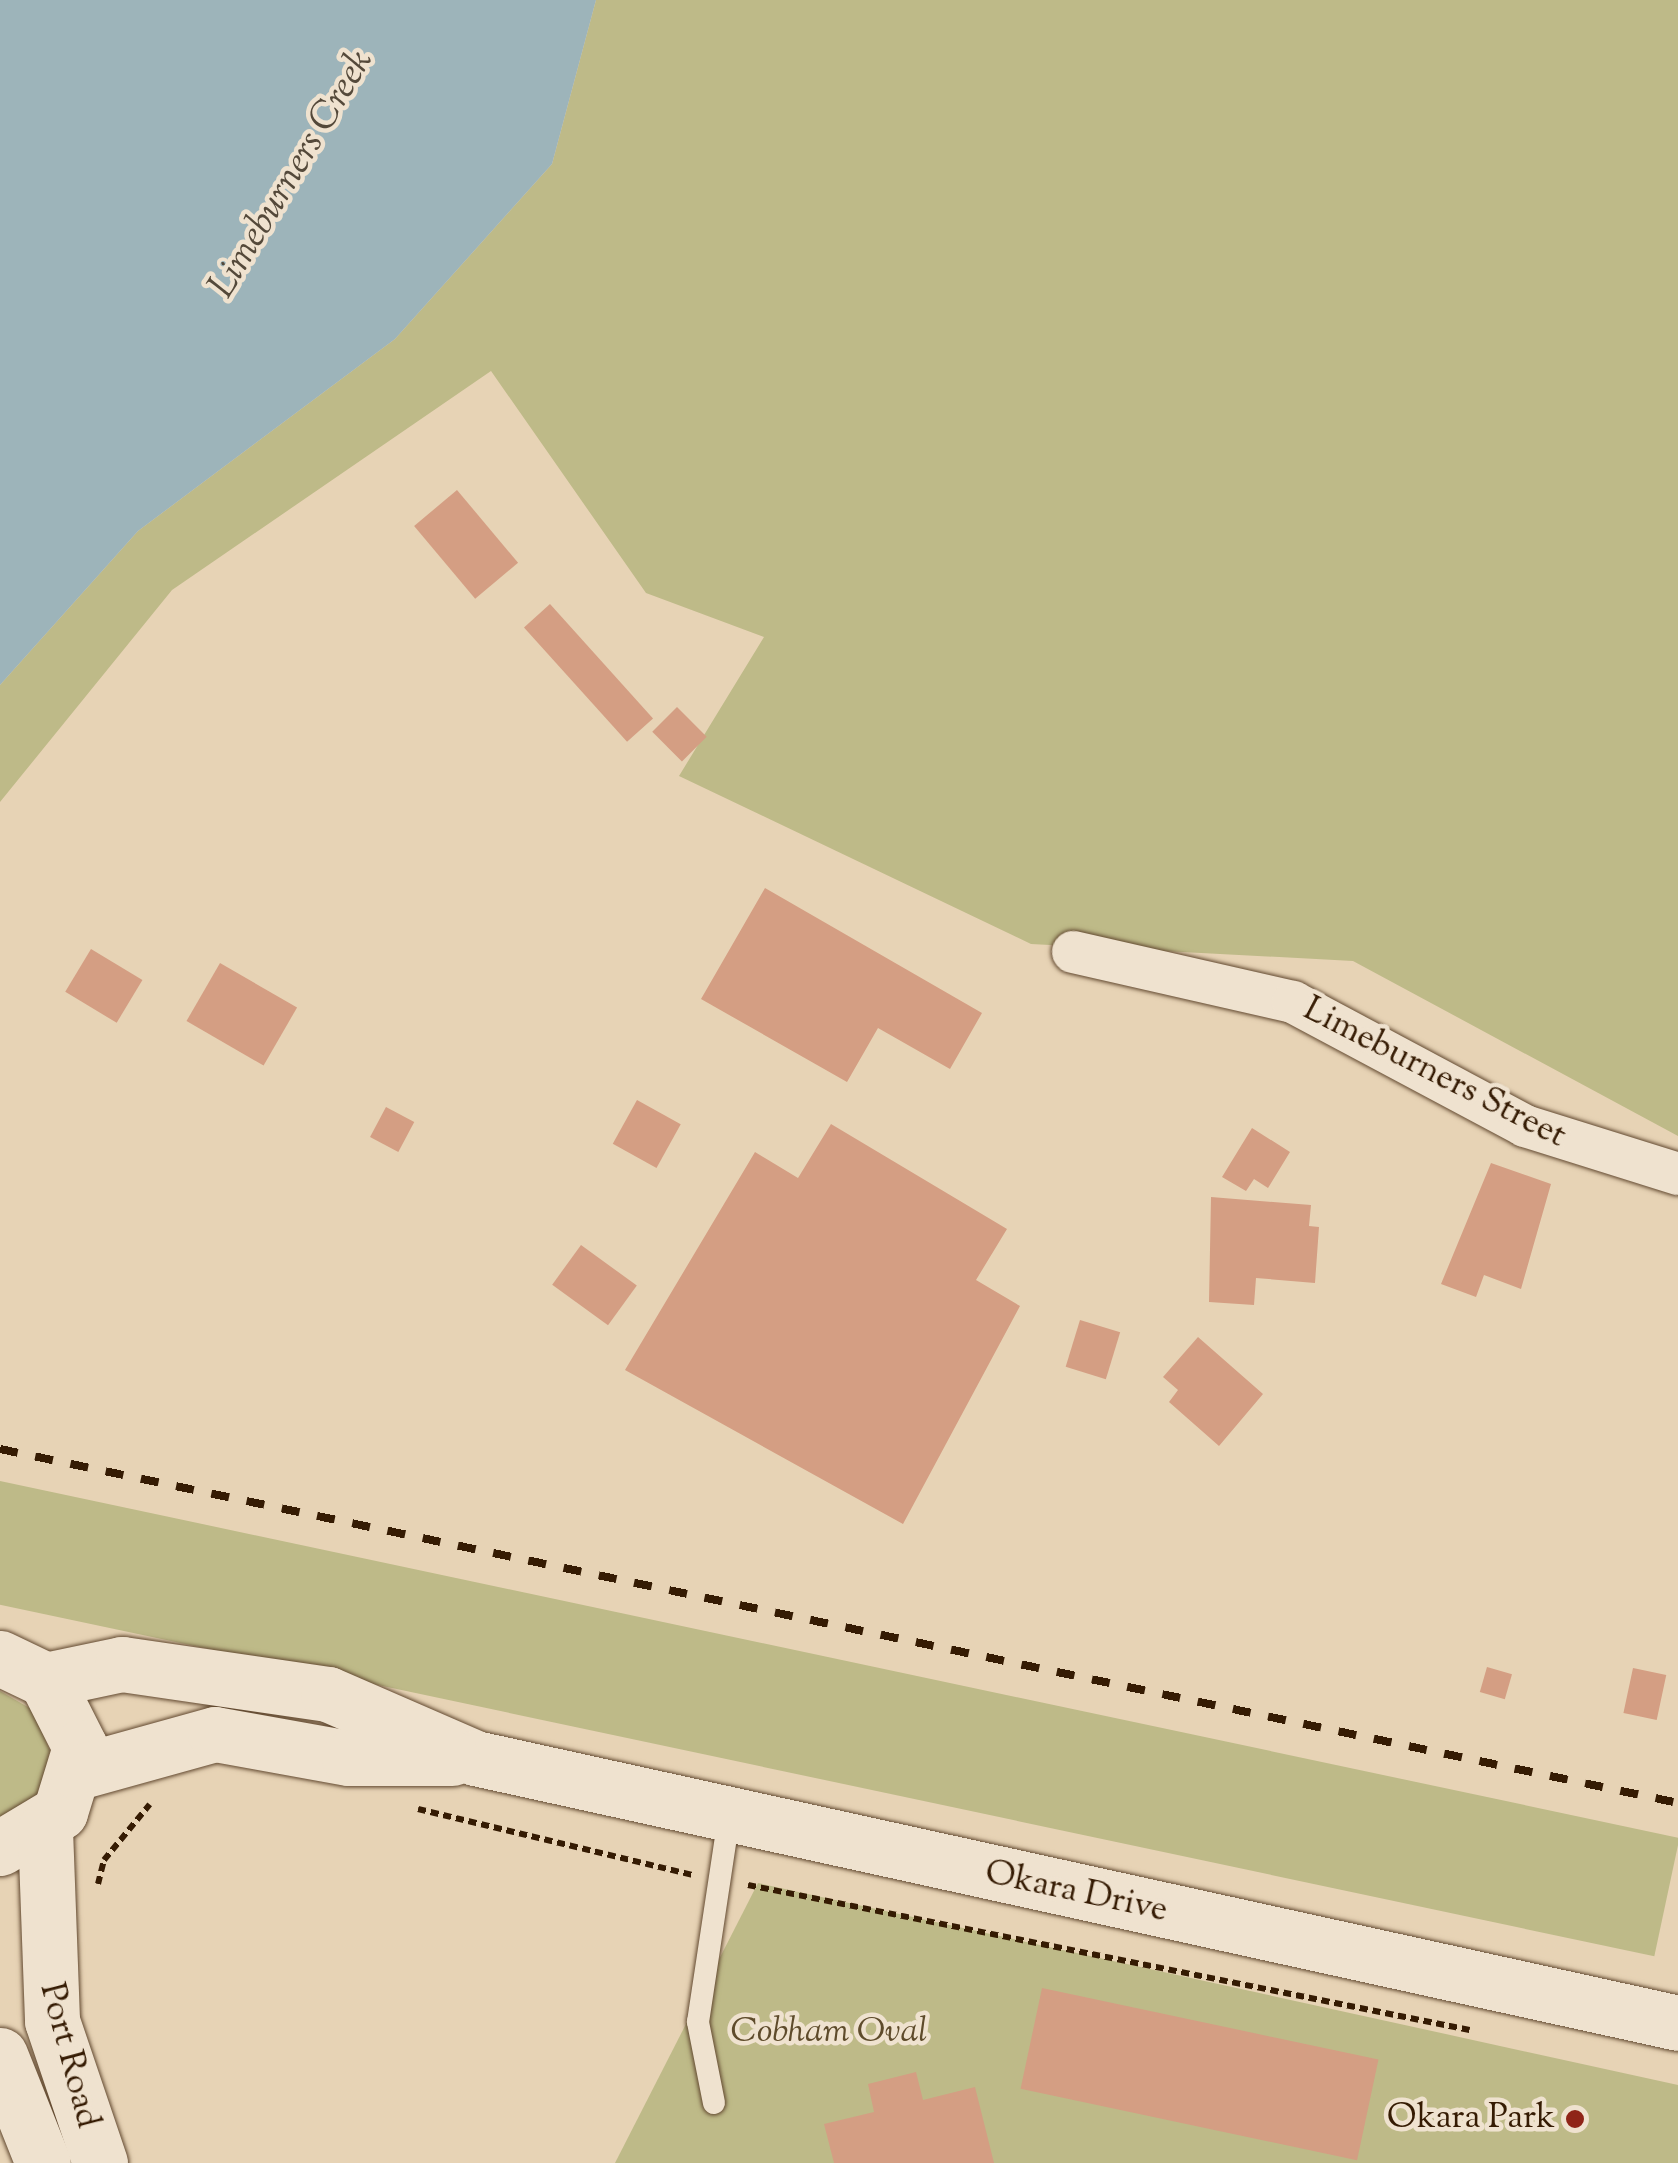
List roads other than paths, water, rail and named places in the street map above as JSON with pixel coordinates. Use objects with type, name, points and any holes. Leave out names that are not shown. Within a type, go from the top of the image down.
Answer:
[{"type":"main road","name":"Okara Drive","points":[[23,1669],[122,1664],[213,1670],[328,1694],[475,1758],[729,1818],[1678,2023]]},
{"type":"main road","points":[[22,1838],[78,1772],[74,1721],[23,1669]]},
{"type":"main road","name":"Okara Drive","points":[[78,1772],[216,1734],[349,1758],[475,1758]]},
{"type":"main road","name":"Port Road","points":[[22,1838],[52,2021],[100,2163]]},
{"type":"main road","name":"Port Road","points":[[0,2056],[43,2163]]},
{"type":"street","name":"Limeburners Street","points":[[1072,952],[1293,1002],[1525,1126],[1678,1174]]},
{"type":"lane","points":[[714,2103],[698,2022],[729,1818]]},
{"type":"water","name":"Limeburners Creek","points":[[0,0],[596,0],[552,164],[395,339],[138,531],[0,685]]},
{"type":"railway","points":[[0,1449],[1678,1803]]},
{"type":"place","name":"Okara Park","points":[[1575,2119]]},
{"type":"park label","name":"Cobham Oval","points":[[829,2033]]}]
